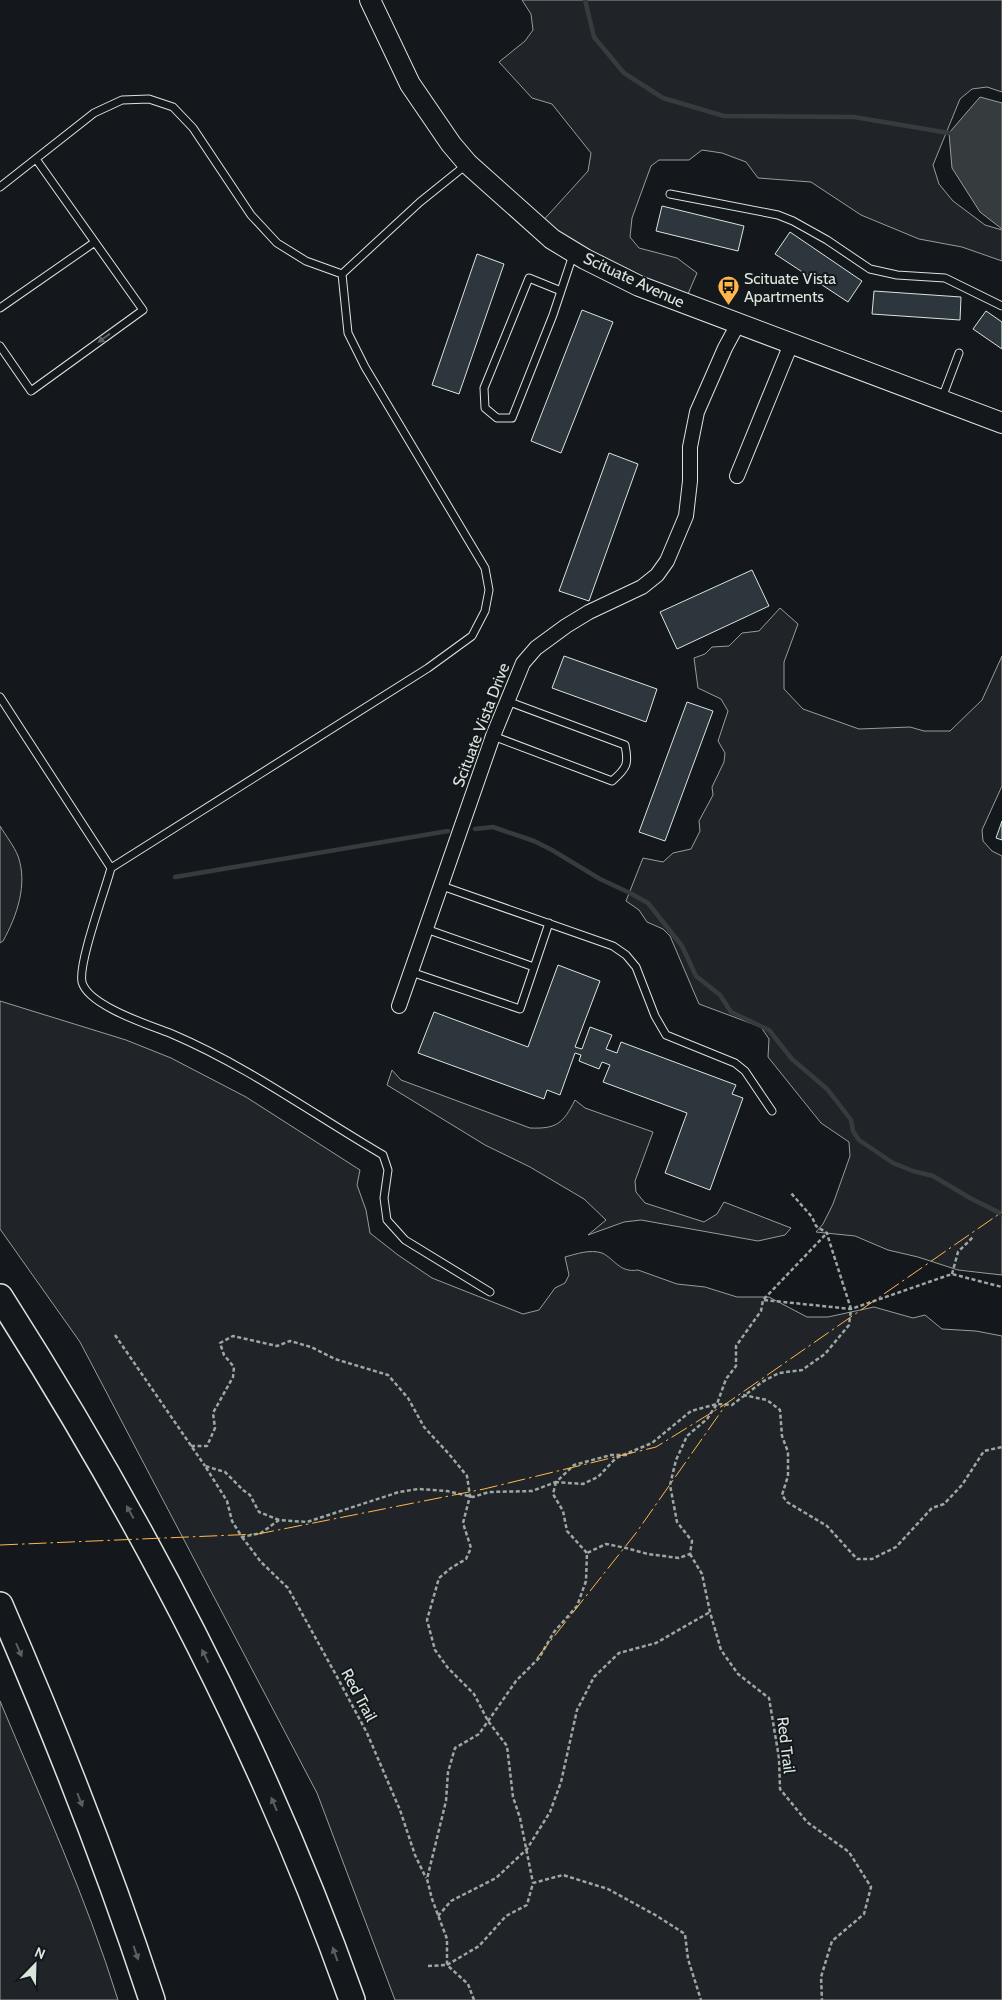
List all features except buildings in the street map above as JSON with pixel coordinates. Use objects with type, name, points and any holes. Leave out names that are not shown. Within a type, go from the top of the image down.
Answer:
[{"type":"highway","points":[[0,1297],[88,1438],[143,1536],[195,1635],[289,1838],[352,2000]]},
{"type":"highway","points":[[0,1605],[78,1794],[114,1889],[152,2000]]},
{"type":"main road","name":"Scituate Avenue","points":[[370,0],[410,84],[434,120],[468,164],[552,239],[639,286],[1002,423]]},
{"type":"street","name":"Scituate Vista Drive","points":[[399,1006],[493,736],[523,663],[536,648],[566,626],[589,612],[642,587],[657,575],[668,561],[686,516],[690,481],[690,448],[698,412],[725,348],[738,324]]},
{"type":"street","points":[[737,476],[791,344]]},
{"type":"lane","points":[[0,187],[94,114],[113,103],[130,98],[149,99],[173,107],[194,128],[251,215],[277,243],[306,261],[342,274]]},
{"type":"lane","points":[[0,346],[31,391],[143,310],[36,159]]},
{"type":"lane","points":[[342,274],[420,202],[468,164]]},
{"type":"lane","points":[[670,194],[778,216],[793,221],[827,240],[870,269],[882,274],[945,278],[1002,306]]},
{"type":"lane","points":[[0,308],[95,242]]},
{"type":"lane","points":[[560,291],[528,278],[484,388],[485,408],[497,418],[512,418],[560,291],[574,252]]},
{"type":"lane","points":[[342,274],[348,333],[365,367],[485,568],[489,590],[485,611],[472,636],[428,668],[111,868],[84,961],[82,982],[90,995],[114,1010],[202,1046],[384,1155],[388,1170],[384,1198],[387,1220],[405,1240],[490,1292]]},
{"type":"lane","points":[[941,401],[959,353]]},
{"type":"lane","points":[[0,697],[111,868]]},
{"type":"lane","points":[[493,736],[612,781],[624,772],[628,760],[625,745],[507,702]]},
{"type":"lane","points":[[442,886],[613,946],[626,955],[636,967],[655,1016],[666,1035],[734,1062],[745,1072],[772,1111]]},
{"type":"lane","points":[[411,972],[520,1009],[549,923]]},
{"type":"lane","points":[[426,929],[534,967]]},
{"type":"path","points":[[205,1466],[225,1472],[250,1495],[259,1512],[279,1520],[307,1522],[377,1498],[418,1489],[448,1491],[473,1497],[489,1492],[532,1490],[556,1482],[583,1484],[598,1477],[616,1458],[652,1443],[691,1411],[717,1404],[732,1405],[743,1395],[779,1373],[802,1370],[825,1354],[849,1325],[851,1309],[826,1233],[816,1226],[812,1217],[790,1192]]},
{"type":"path","name":"Red Trail","points":[[822,2000],[821,1976],[832,1941],[864,1914],[871,1887],[849,1852],[807,1822],[780,1789],[779,1758],[769,1698],[738,1674],[721,1650],[702,1574],[690,1554],[692,1541],[677,1522],[670,1485],[676,1460],[687,1436],[707,1419],[717,1404],[726,1379],[736,1366],[736,1346],[761,1312],[763,1300],[826,1233]]},
{"type":"path","points":[[952,1274],[958,1252],[974,1236]]},
{"type":"path","points":[[763,1300],[851,1309],[952,1274],[1002,1288]]},
{"type":"path","name":"Red Trail","points":[[115,1335],[205,1466],[227,1501],[232,1521],[242,1537],[260,1562],[288,1588],[336,1675],[366,1733],[400,1810],[414,1855],[427,1880],[447,1939],[447,1965]]},
{"type":"path","points":[[191,1446],[207,1446],[215,1428],[213,1413],[233,1377],[234,1367],[224,1355],[220,1342],[233,1336],[277,1346],[290,1340],[311,1347],[335,1359],[388,1375],[408,1398],[424,1427],[467,1476],[470,1496],[463,1522],[471,1548],[466,1560],[451,1568],[439,1578],[427,1620],[435,1650],[448,1668],[474,1694],[488,1721],[508,1746],[513,1797],[534,1883],[527,1905],[506,1916],[479,1946],[447,1965],[428,1966]]},
{"type":"path","points":[[743,1395],[767,1400],[780,1410],[782,1436],[788,1452],[788,1476],[782,1494],[787,1502],[827,1526],[857,1559],[872,1559],[896,1547],[932,1508],[944,1504],[962,1485],[984,1451],[1002,1447]]},
{"type":"path","points":[[427,1880],[446,1801],[448,1772],[454,1748],[479,1734],[516,1681],[540,1658],[554,1632],[576,1606],[586,1581],[587,1553],[567,1531],[563,1511],[553,1494],[556,1482],[574,1466],[611,1455],[627,1455]]},
{"type":"path","points":[[242,1537],[261,1533],[279,1520]]},
{"type":"path","points":[[587,1553],[606,1544],[648,1554],[679,1558],[690,1554]]},
{"type":"path","points":[[438,1916],[452,1901],[496,1878],[527,1849],[550,1812],[561,1782],[577,1710],[594,1677],[619,1653],[656,1643],[710,1612]]},
{"type":"path","points":[[534,1883],[563,1875],[608,1889],[658,1916],[685,1934],[688,1959],[701,2000]]},
{"type":"path","points":[[447,1965],[468,1984],[474,2000]]},
{"type":"shaded area","points":[[522,0],[1002,0],[1002,92],[987,87],[972,89],[960,99],[933,165],[939,184],[953,201],[985,225],[1002,230],[1002,261],[962,247],[919,239],[861,215],[811,182],[758,178],[746,162],[722,153],[702,150],[689,160],[659,160],[651,166],[632,218],[630,237],[639,248],[677,258],[697,273],[685,301],[540,224],[588,171],[591,153],[552,104],[532,98],[499,62],[525,41],[533,30],[531,14]]},
{"type":"shaded area","points":[[980,97],[1002,103],[1002,229],[980,212],[952,168],[949,133]]},
{"type":"shaded area","points":[[780,608],[798,624],[784,662],[784,689],[803,709],[859,729],[910,727],[924,731],[950,731],[982,700],[1002,656],[1002,786],[982,830],[983,841],[992,851],[1002,856],[1002,1275],[958,1270],[918,1257],[888,1250],[855,1236],[816,1232],[823,1224],[833,1204],[850,1156],[849,1142],[821,1123],[768,1057],[769,1039],[761,1027],[699,1004],[670,936],[663,929],[647,922],[639,910],[626,901],[643,858],[663,862],[673,853],[691,849],[700,831],[699,821],[713,795],[712,787],[724,762],[725,753],[718,741],[728,711],[721,699],[698,688],[694,658],[705,654],[712,647],[729,646],[742,633],[759,631]]},
{"type":"shaded area","points":[[0,826],[18,856],[22,878],[17,911],[3,941],[0,943]]},
{"type":"shaded area","points":[[0,1001],[126,1040],[171,1058],[246,1097],[360,1170],[357,1185],[366,1210],[370,1233],[398,1255],[432,1278],[523,1314],[539,1310],[555,1288],[565,1283],[569,1275],[565,1257],[583,1252],[593,1252],[602,1253],[622,1268],[638,1270],[677,1284],[705,1287],[737,1297],[769,1297],[807,1317],[828,1317],[874,1307],[913,1318],[925,1315],[942,1329],[976,1331],[1002,1336],[1002,2000],[395,2000],[317,1793],[80,1342],[0,1229]]},
{"type":"shaded area","points":[[392,1070],[401,1080],[530,1128],[552,1126],[558,1123],[567,1115],[575,1100],[585,1108],[653,1132],[635,1181],[636,1192],[645,1203],[704,1222],[717,1214],[724,1202],[791,1228],[785,1235],[758,1241],[641,1220],[624,1222],[588,1235],[606,1220],[584,1199],[530,1167],[485,1145],[387,1085]]},
{"type":"shaded area","points":[[0,1701],[92,1924],[118,2000],[0,2000]]},
{"type":"waterway","points":[[585,0],[594,37],[624,73],[663,98],[724,116],[854,117],[949,133]]},
{"type":"waterway","points":[[475,829],[493,827],[534,841],[600,879],[648,903],[682,946],[696,976],[720,995],[731,1012],[769,1030],[792,1059],[827,1089],[851,1120],[853,1131],[859,1140],[893,1163],[933,1176],[1002,1214]]},
{"type":"waterway","points":[[175,877],[448,831]]},
{"type":"power","points":[[0,1545],[258,1534],[484,1489],[656,1447],[727,1403],[1002,1212]]},
{"type":"power","points":[[537,1658],[636,1533],[725,1406]]},
{"type":"place","name":"Scituate Vista Apartments","points":[[728,306]]}]
